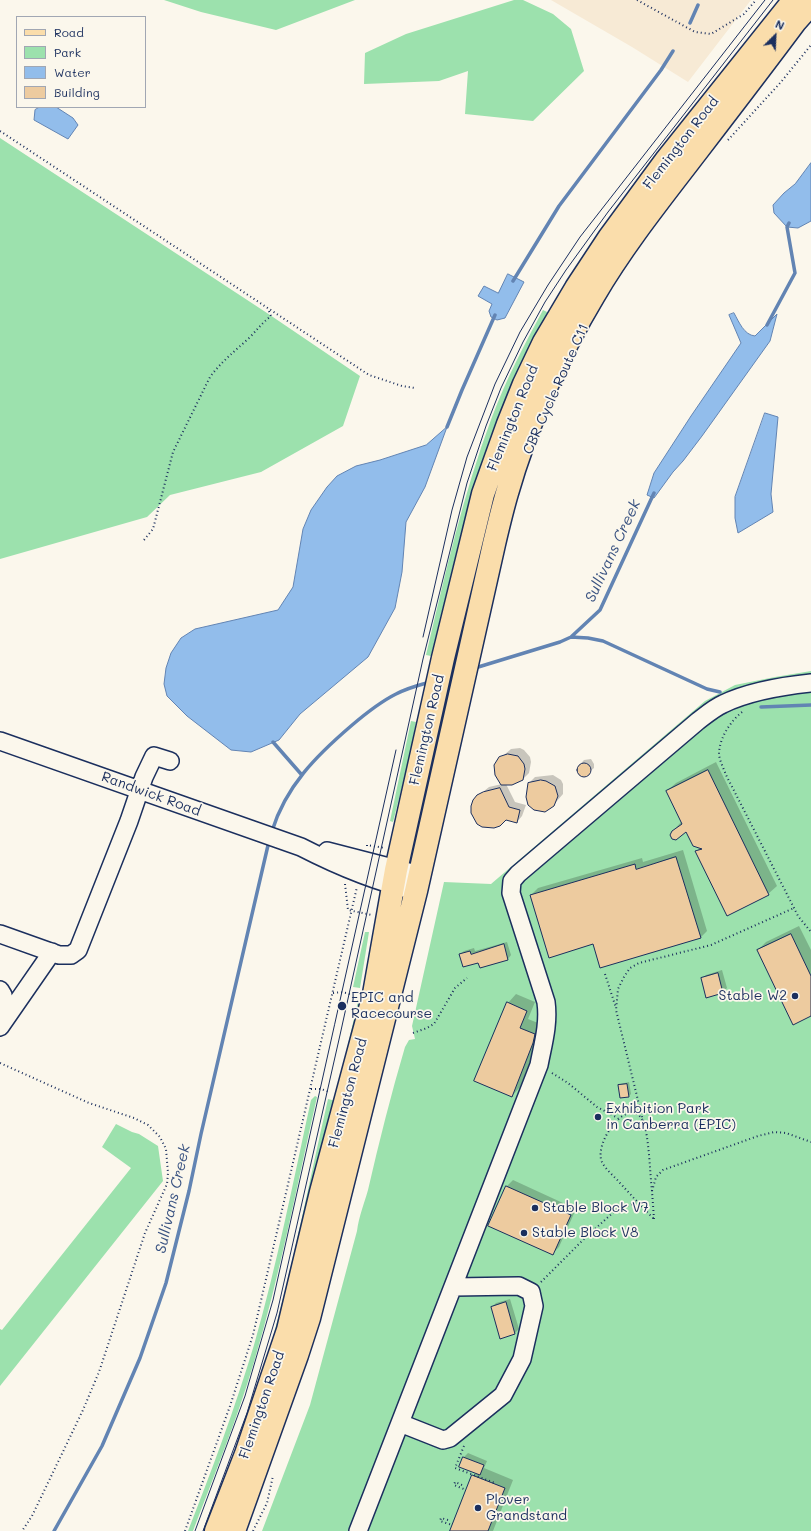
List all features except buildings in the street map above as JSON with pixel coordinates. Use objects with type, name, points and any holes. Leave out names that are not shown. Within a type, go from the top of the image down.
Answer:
[{"type":"main road","name":"Flemington Road","points":[[234,1531],[309,1318],[330,1195],[374,994],[397,869],[433,701],[483,494],[524,384],[544,342],[576,288],[609,238],[672,153],[794,0]]},
{"type":"main road","name":"Flemington Road","points":[[216,1531],[246,1454],[288,1330],[330,1195],[418,883],[507,492],[526,436],[541,400],[571,337],[594,295],[621,253],[651,211],[795,22],[811,4]]},
{"type":"street","points":[[358,1531],[539,1065],[547,1027],[548,1013],[546,1002],[511,893],[512,881],[524,869],[698,721],[723,704],[754,693],[789,685],[811,683]]},
{"type":"street","name":"Randwick Road","points":[[0,740],[294,845],[328,862],[362,868],[397,869],[418,883]]},
{"type":"street","points":[[0,934],[59,955],[67,956],[75,953],[80,947],[129,821],[144,777],[154,756],[170,761]]},
{"type":"street","points":[[3,1023],[52,952]]},
{"type":"street","points":[[0,990],[3,995],[3,1023]]},
{"type":"street","points":[[400,1423],[443,1440],[450,1438],[503,1395],[522,1359],[534,1306],[532,1292],[519,1286],[454,1287]]},
{"type":"path","points":[[637,0],[695,32],[711,34],[744,14],[756,0]]},
{"type":"path","points":[[725,144],[781,82],[811,44]]},
{"type":"path","points":[[0,132],[369,375],[402,386],[415,388]]},
{"type":"path","points":[[144,540],[153,529],[173,452],[210,377],[217,368],[249,338],[260,324],[271,316],[268,308]]},
{"type":"path","points":[[746,709],[736,717],[728,728],[722,740],[719,755],[726,775],[798,916],[811,932]]},
{"type":"path","points":[[185,1531],[230,1406],[253,1335],[367,844],[397,869]]},
{"type":"path","points":[[616,1010],[618,989],[630,968],[639,963],[711,945],[794,908]]},
{"type":"path","points":[[605,974],[616,1010],[646,1133],[654,1219],[608,1170],[602,1161],[602,1145],[610,1129],[618,1118],[630,1113],[638,1116],[642,1121]]},
{"type":"path","points":[[413,1033],[434,1024],[455,988],[467,978]]},
{"type":"path","points":[[333,993],[350,993],[355,997],[353,1005]]},
{"type":"path","points":[[0,1063],[89,1103],[134,1118],[148,1125],[160,1137],[166,1149],[168,1173],[167,1184],[144,1233],[99,1372],[83,1410],[35,1509],[22,1531]]},
{"type":"path","points":[[539,1065],[568,1083],[597,1107],[618,1118]]},
{"type":"path","points":[[311,1089],[321,1089],[334,1094]]},
{"type":"path","points":[[652,1191],[656,1177],[663,1170],[758,1136],[774,1132],[786,1134],[811,1142]]},
{"type":"path","points":[[532,1292],[548,1273],[616,1210],[638,1202]]},
{"type":"path","points":[[475,1418],[455,1468],[495,1483],[494,1484]]},
{"type":"path","points":[[462,1485],[455,1482],[454,1485],[466,1490]]},
{"type":"path","points":[[448,1520],[441,1518],[440,1521],[452,1525]]},
{"type":"shaded area","points":[[551,0],[751,0],[688,82],[632,47]]},
{"type":"green space","points":[[164,0],[355,0],[276,30],[201,12]]},
{"type":"green space","points":[[514,0],[523,0],[553,14],[571,29],[584,71],[533,121],[465,114],[468,71],[439,81],[364,84],[365,53],[406,34]]},
{"type":"green space","points":[[0,138],[267,313],[360,376],[343,426],[261,472],[170,495],[147,517],[0,559]]},
{"type":"green space","points":[[543,310],[549,313],[498,421],[479,473],[460,537],[431,656],[426,655],[455,535],[472,475],[497,403],[522,349]]},
{"type":"green space","name":"Exhibition Park in Canberra (EPIC)","points":[[811,671],[811,1531],[262,1531],[310,1405],[405,1047],[409,1040],[415,1039],[412,1026],[444,882],[491,884],[705,701],[735,685]]},
{"type":"green space","points":[[411,721],[416,722],[410,755],[393,822],[390,821]]},
{"type":"green space","points":[[365,932],[369,932],[360,988],[353,987]]},
{"type":"green space","points":[[360,992],[360,1007],[337,1093]]},
{"type":"green space","points":[[315,1096],[317,1097],[288,1230],[254,1362],[233,1426],[193,1531],[188,1531],[223,1439],[254,1345],[277,1254],[311,1100]]},
{"type":"green space","points":[[328,1099],[336,1101],[282,1321],[209,1531],[205,1531],[231,1463],[270,1348],[293,1255]]},
{"type":"green space","points":[[116,1124],[139,1134],[158,1146],[163,1181],[0,1386],[0,1329],[2,1330],[131,1168],[102,1147]]},
{"type":"water","points":[[38,108],[58,108],[73,118],[78,125],[68,139],[34,120],[35,110]]},
{"type":"water","points":[[811,163],[811,221],[798,228],[787,227],[774,213],[773,205],[795,184]]},
{"type":"water","points":[[508,274],[524,282],[505,318],[497,320],[491,317],[489,311],[492,304],[478,296],[484,286],[498,293]]},
{"type":"water","points":[[734,313],[745,331],[755,336],[777,314],[770,341],[702,436],[654,498],[647,495],[654,473],[741,343],[729,315]]},
{"type":"water","points":[[765,413],[778,417],[771,494],[773,512],[738,533],[735,518],[735,497]]},
{"type":"water","points":[[447,427],[425,487],[406,522],[402,572],[395,608],[368,657],[300,714],[279,740],[251,752],[231,750],[187,716],[167,696],[164,684],[166,668],[171,653],[181,638],[195,629],[278,610],[293,587],[303,529],[311,510],[327,487],[337,476],[356,466],[426,445]]},
{"type":"waterway","points":[[690,23],[698,5]]},
{"type":"waterway","points":[[513,281],[559,206],[661,70],[673,51]]},
{"type":"waterway","name":"Sullivans Creek","points":[[767,325],[795,273],[787,227],[789,223]]},
{"type":"waterway","points":[[447,427],[495,315]]},
{"type":"waterway","name":"Sullivans Creek","points":[[475,668],[560,642],[571,637],[600,610],[654,493]]},
{"type":"waterway","points":[[571,637],[603,641],[707,689],[720,692]]},
{"type":"waterway","name":"Sullivans Creek","points":[[272,831],[285,800],[294,786],[314,761],[338,737],[373,708],[384,701],[404,690],[430,682]]},
{"type":"waterway","points":[[761,707],[811,705]]},
{"type":"waterway","points":[[273,742],[301,774]]},
{"type":"waterway","name":"Sullivans Creek","points":[[54,1531],[102,1446],[140,1358],[166,1283],[189,1191],[269,841]]},
{"type":"tram line","points":[[423,637],[452,510],[467,457],[495,384],[520,332],[548,285],[580,237],[765,0]]},
{"type":"tram line","points":[[203,1531],[247,1413],[277,1313],[423,659],[467,483],[486,426],[501,388],[523,342],[545,302],[566,270],[608,212],[773,0]]},
{"type":"tram line","points":[[195,1531],[245,1396],[273,1300],[396,750]]},
{"type":"place","name":"Stable W2","points":[[795,996]]},
{"type":"place","name":"EPIC and Racecourse","points":[[342,1006]]},
{"type":"place","name":"Exhibition Park in Canberra (EPIC)","points":[[598,1117]]},
{"type":"place","name":"Stable Block V7","points":[[535,1208]]},
{"type":"place","name":"Stable Block V8","points":[[524,1233]]},
{"type":"place","name":"Plover Grandstand","points":[[478,1508]]}]
